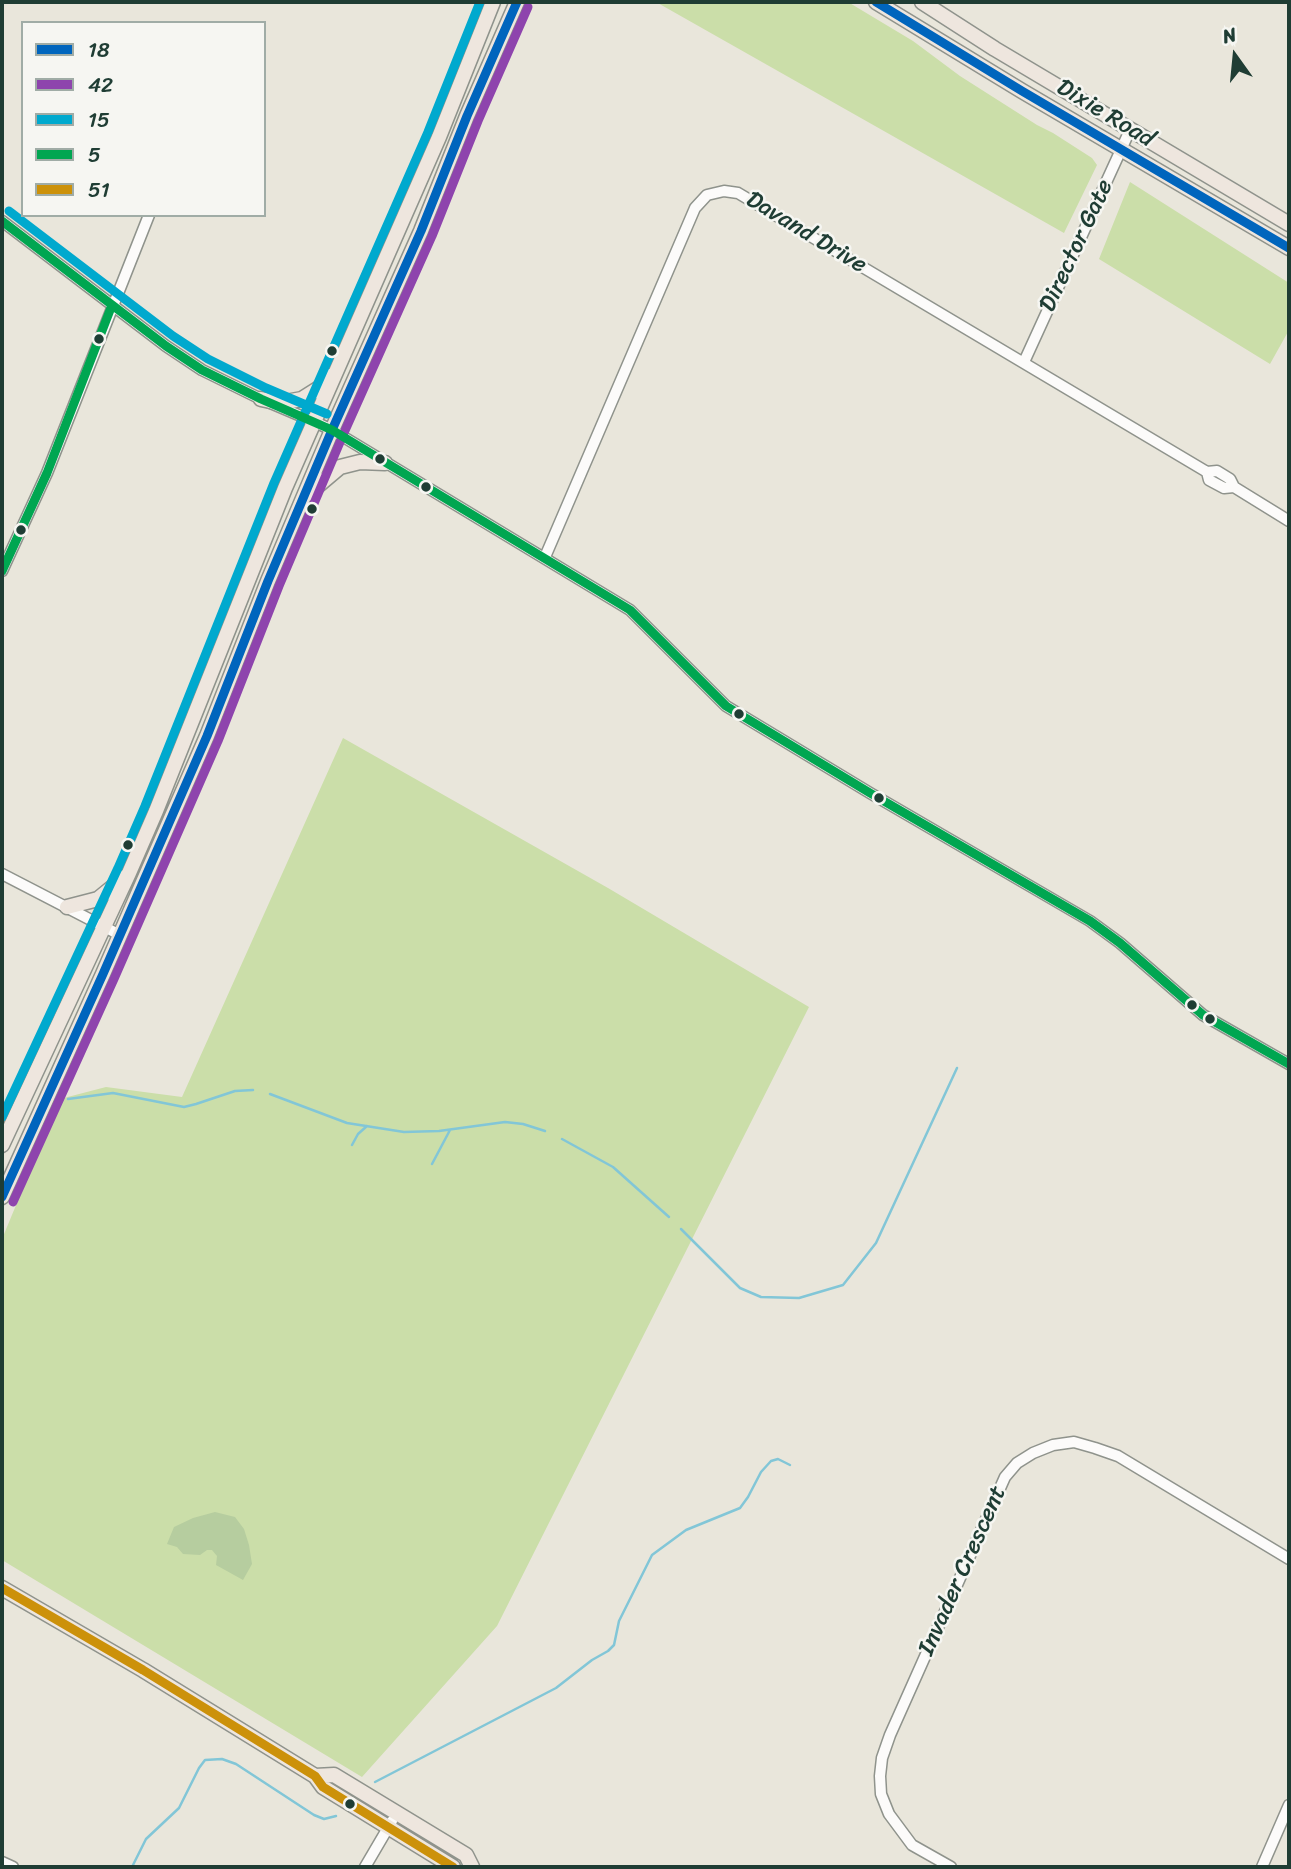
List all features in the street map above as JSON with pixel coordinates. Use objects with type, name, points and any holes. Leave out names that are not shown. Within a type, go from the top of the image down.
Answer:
[{"type":"main road","points":[[2,1146],[129,873],[183,747],[285,488],[439,136],[494,2]]},
{"type":"main road","points":[[2,1197],[207,736],[302,500],[421,231],[517,2]]},
{"type":"main road","name":"Dixie Road","points":[[876,2],[1289,248]]},
{"type":"main road","name":"Dixie Road","points":[[922,2],[1289,224]]},
{"type":"main road","points":[[261,399],[280,403],[302,399],[321,387],[338,366]]},
{"type":"main road","points":[[302,500],[340,467],[360,462],[385,463]]},
{"type":"main road","points":[[67,908],[98,899],[129,873]]},
{"type":"main road","points":[[2,1588],[143,1670],[315,1776],[323,1787],[453,1867]]},
{"type":"main road","points":[[315,1776],[334,1775],[466,1855],[472,1867]]},
{"type":"street","name":"Director Gate","points":[[1024,362],[1130,130]]},
{"type":"street","name":"Davand Drive","points":[[545,557],[695,208],[713,193],[729,191],[738,193],[1208,472],[1217,471],[1230,479],[1234,487],[1289,521]]},
{"type":"street","points":[[2,571],[47,472],[148,217]]},
{"type":"street","points":[[2,221],[184,359],[216,378],[332,430],[630,610],[726,706],[1090,921],[1120,943],[1203,1015],[1289,1064]]},
{"type":"street","points":[[2,874],[120,935]]},
{"type":"street","name":"Invader Crescent","points":[[951,1867],[912,1845],[889,1814],[881,1794],[882,1758],[1005,1476],[1017,1462],[1053,1445],[1074,1443],[1095,1448],[1118,1457],[1289,1559]]},
{"type":"street","points":[[1262,1867],[1289,1805]]},
{"type":"street","points":[[365,1867],[397,1813]]},
{"type":"street","points":[[2,1862],[13,1867]]},
{"type":"green space","points":[[656,2],[848,2],[913,41],[960,76],[1092,158],[1097,165],[1064,233]]},
{"type":"green space","points":[[1130,182],[1289,283],[1289,330],[1270,364],[1099,259]]},
{"type":"green space","points":[[343,738],[608,888],[809,1007],[497,1626],[362,1777],[2,1560],[2,1239],[60,1099],[106,1087],[182,1097]]},
{"type":"green space","points":[[215,1512],[235,1517],[244,1529],[252,1564],[243,1580],[216,1565],[217,1556],[212,1550],[200,1555],[183,1554],[177,1547],[167,1544],[174,1527]]},
{"type":"waterway","points":[[681,1229],[740,1288],[761,1297],[799,1298],[843,1285],[876,1243],[957,1068]]},
{"type":"waterway","points":[[68,1099],[113,1093],[184,1107],[235,1091],[253,1090]]},
{"type":"waterway","points":[[270,1094],[347,1123],[404,1132],[439,1131],[505,1122],[545,1131]]},
{"type":"waterway","points":[[352,1145],[358,1134],[367,1126]]},
{"type":"waterway","points":[[432,1164],[450,1130]]},
{"type":"waterway","points":[[562,1139],[613,1167],[669,1217]]},
{"type":"waterway","points":[[375,1782],[556,1688],[608,1651],[614,1645],[619,1621],[652,1555],[686,1530],[740,1508],[761,1472],[771,1461],[778,1459],[790,1465]]},
{"type":"waterway","points":[[132,1867],[146,1839],[179,1808],[205,1760],[222,1759],[236,1764],[314,1815],[324,1819],[336,1816]]},
{"type":"transit line","name":"15","points":[[2,1117],[145,806],[274,483],[428,132],[480,2]]},
{"type":"transit line","name":"18","points":[[2,1197],[207,736],[268,581],[421,231],[517,2]]},
{"type":"transit line","name":"18","points":[[876,2],[1289,248]]},
{"type":"transit line","name":"42","points":[[13,1202],[218,741],[279,586],[432,236],[528,7]]},
{"type":"transit line","name":"15","points":[[9,211],[173,336],[208,359],[327,414]]},
{"type":"transit line","name":"5","points":[[2,221],[166,346],[202,370],[332,430],[630,610],[726,706],[1090,921],[1120,943],[1203,1015],[1289,1064]]},
{"type":"transit line","name":"5","points":[[2,571],[47,473],[112,305]]},
{"type":"transit line","name":"51","points":[[2,1588],[143,1670],[315,1776],[323,1787],[453,1867]]}]
